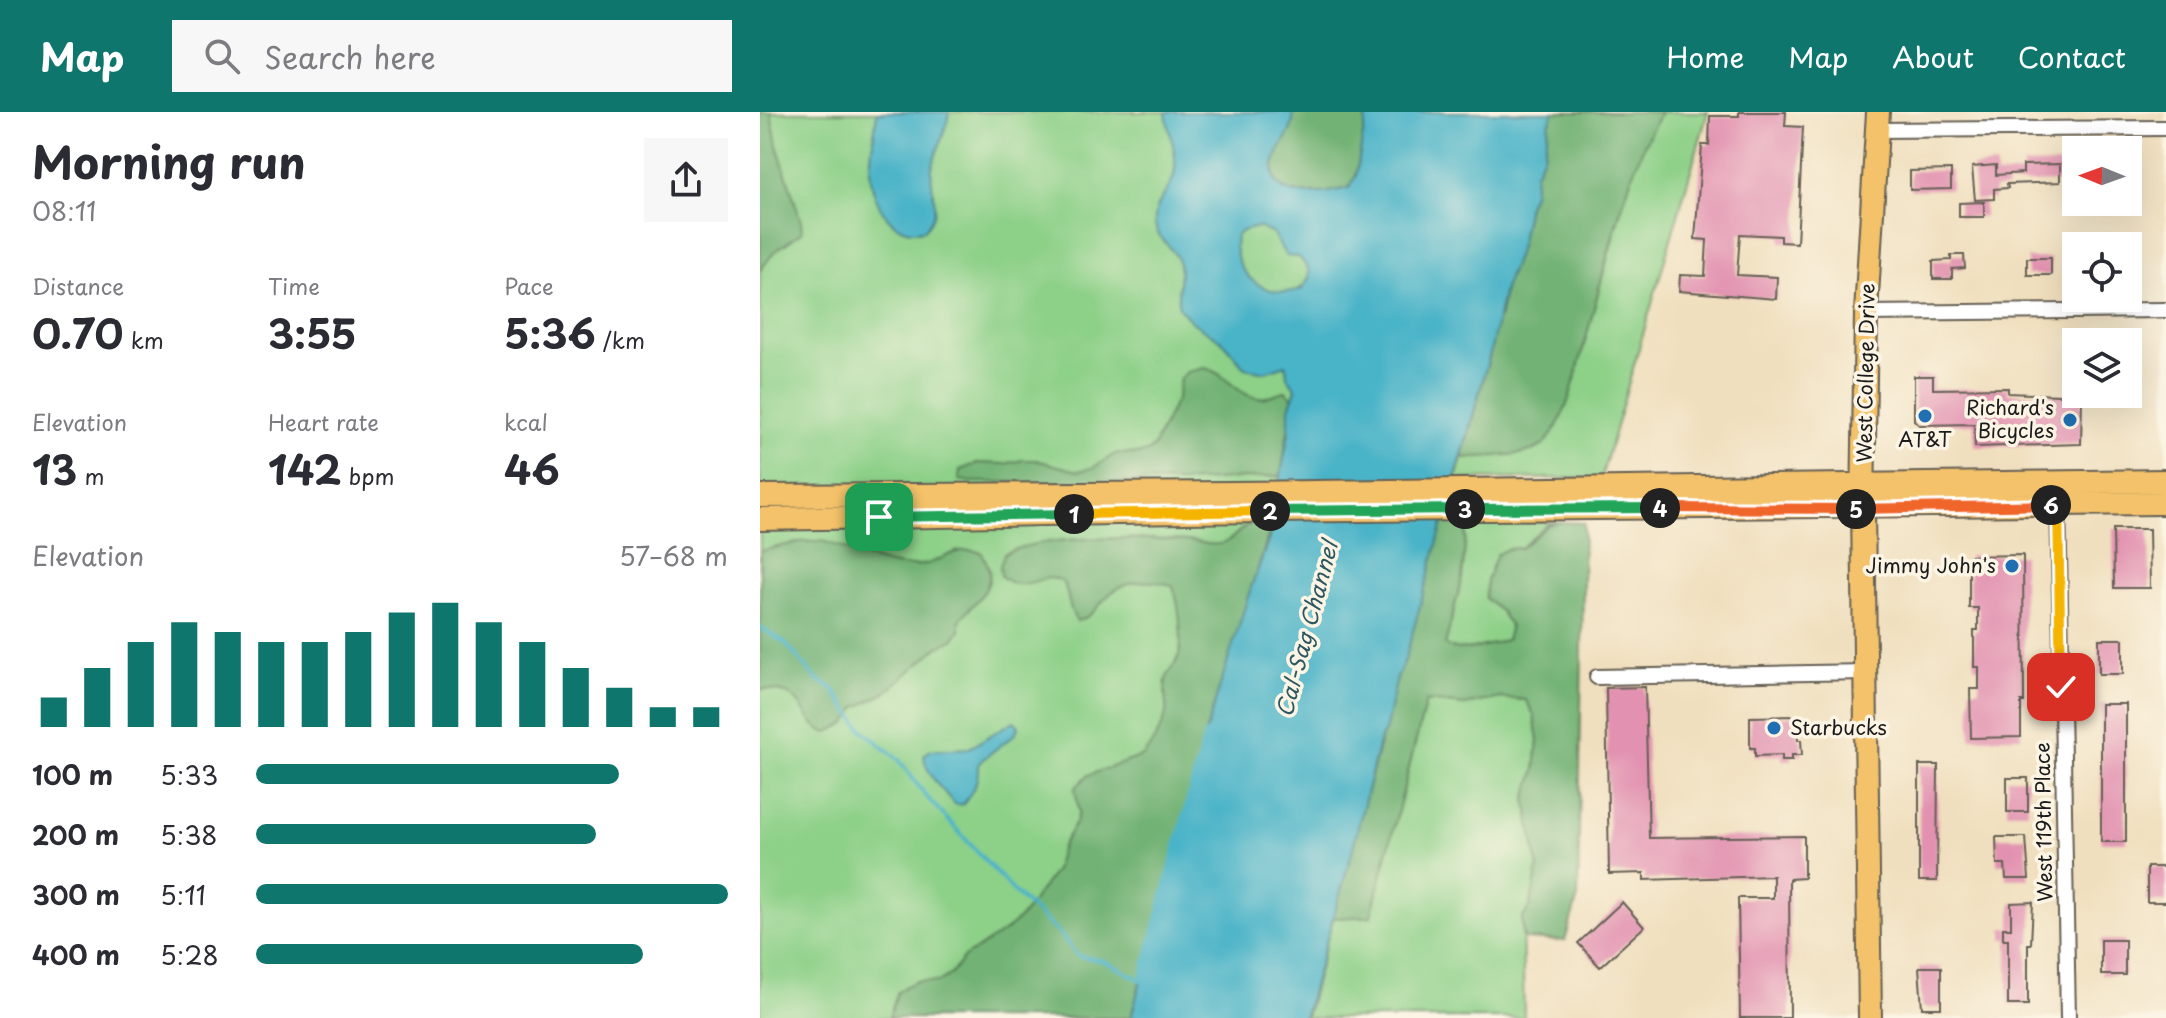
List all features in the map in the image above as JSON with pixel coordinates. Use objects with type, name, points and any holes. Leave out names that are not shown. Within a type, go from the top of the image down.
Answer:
[{"type":"main road","name":"West College Drive","points":[[1870,1018],[1863,484],[1866,313],[1877,121]]},
{"type":"main road","points":[[1488,500],[1863,484],[2166,481]]},
{"type":"main road","points":[[760,496],[1234,502],[1488,500],[1863,509],[2166,503]]},
{"type":"main road","points":[[760,519],[1234,502]]},
{"type":"street","points":[[1877,121],[2166,128]]},
{"type":"street","points":[[1866,313],[2166,310]]},
{"type":"street","name":"West 119th Place","points":[[2058,482],[2068,1018]]},
{"type":"street","points":[[1597,677],[1866,672]]},
{"type":"green space","points":[[760,112],[1367,112],[1299,256],[1309,275],[1304,285],[1290,293],[1278,366],[1287,365],[1287,377],[1296,389],[1269,539],[1205,734],[1131,1018],[760,1018]]},
{"type":"green space","points":[[760,112],[771,112],[777,145],[802,232],[774,252],[760,271]]},
{"type":"green space","points":[[1293,112],[1367,112],[1356,176],[1349,188],[1298,193],[1277,183],[1274,172],[1276,157],[1290,130]]},
{"type":"green space","points":[[1554,112],[1661,112],[1626,191],[1572,390],[1553,433],[1544,444],[1528,452],[1462,458],[1490,354],[1495,321],[1500,317],[1504,289],[1520,246],[1535,173],[1544,154]]},
{"type":"green space","points":[[1661,112],[1708,112],[1601,478],[1456,479],[1462,458],[1525,453],[1557,426],[1571,390],[1641,147]]},
{"type":"green space","points":[[1205,368],[1253,397],[1261,398],[1286,391],[1293,398],[1281,476],[1182,482],[959,480],[960,470],[978,463],[1036,460],[1078,471],[1092,468],[1117,453],[1147,452],[1153,447],[1177,398],[1180,379],[1187,372]]},
{"type":"green space","points":[[1560,522],[1547,525],[1521,548],[1507,549],[1501,612],[1510,626],[1506,641],[1467,649],[1445,645],[1462,578],[1467,523]]},
{"type":"green space","points":[[1442,523],[1467,523],[1462,578],[1445,645],[1467,649],[1506,640],[1510,626],[1501,612],[1485,598],[1487,580],[1497,554],[1507,549],[1521,548],[1548,525],[1584,523],[1578,897],[1565,941],[1524,939],[1522,919],[1530,907],[1538,868],[1526,799],[1535,771],[1538,740],[1534,715],[1526,700],[1501,698],[1464,705],[1426,701],[1371,916],[1333,918],[1380,738]]},
{"type":"green space","points":[[1249,524],[1271,527],[1205,734],[1131,1018],[889,1018],[897,993],[906,986],[917,981],[938,982],[951,974],[964,957],[1005,931],[1022,916],[1055,870],[1062,846],[1076,822],[1079,812],[1075,788],[1088,775],[1143,756],[1165,718],[1166,680],[1178,658],[1181,643],[1179,611],[1172,585],[1148,582],[1125,585],[1111,593],[1088,616],[1077,621],[1061,581],[1054,578],[1025,584],[1009,582],[1001,576],[1004,554],[1043,543],[1094,538],[1219,544],[1228,541]]},
{"type":"green space","points":[[822,541],[884,562],[909,566],[930,563],[955,552],[981,552],[990,573],[986,589],[960,620],[960,630],[953,640],[938,647],[885,693],[856,708],[846,724],[826,733],[814,725],[791,696],[780,691],[760,689],[760,551],[799,542]]},
{"type":"green space","points":[[1501,698],[1526,700],[1534,715],[1538,740],[1535,771],[1526,799],[1538,868],[1530,907],[1522,919],[1524,1018],[1306,1018],[1333,918],[1371,916],[1426,701],[1464,705]]},
{"type":"water","points":[[877,112],[949,112],[932,168],[934,214],[924,230],[901,228],[884,213],[878,202],[870,168]]},
{"type":"water","name":"Cal-Sag Channel","points":[[1166,112],[1293,112],[1292,125],[1276,158],[1274,173],[1277,183],[1286,190],[1311,194],[1349,188],[1356,176],[1367,112],[1554,112],[1544,154],[1535,173],[1520,246],[1504,289],[1490,354],[1405,660],[1397,677],[1385,732],[1380,738],[1351,856],[1304,1018],[1131,1018],[1205,734],[1269,539],[1289,432],[1289,408],[1296,389],[1287,377],[1286,365],[1265,372],[1245,368],[1223,342],[1192,322],[1179,308],[1179,264],[1157,232],[1155,221],[1157,208],[1172,181],[1175,167]],"holes":[[[1258,227],[1273,234],[1286,256],[1299,257],[1309,270],[1309,278],[1302,289],[1289,292],[1264,288],[1245,273],[1239,262],[1236,236],[1242,231]]]},
{"type":"water","points":[[1014,721],[1019,726],[1015,734],[982,760],[973,790],[964,804],[956,805],[931,775],[924,755],[931,750],[969,748]]},
{"type":"building","points":[[1739,112],[1786,112],[1785,126],[1803,127],[1797,243],[1781,242],[1781,236],[1740,234],[1737,275],[1777,277],[1776,299],[1679,291],[1680,275],[1705,276],[1707,240],[1695,239],[1702,145],[1709,145],[1710,116],[1739,116]]},
{"type":"building","points":[[2060,164],[2060,182],[2007,184],[2008,188],[1994,189],[1994,199],[1975,200],[1972,167],[1996,165],[1996,175],[2023,173],[2023,165]]},
{"type":"building","points":[[1951,170],[1951,189],[1910,190],[1910,171]]},
{"type":"building","points":[[1984,202],[1984,217],[1959,217],[1959,203]]},
{"type":"building","points":[[1951,255],[1964,255],[1965,268],[1952,269],[1952,279],[1933,279],[1933,261],[1951,260]]},
{"type":"building","points":[[2027,258],[2051,258],[2051,275],[2027,275]]},
{"type":"building","points":[[1914,376],[1933,376],[1933,389],[2008,388],[2008,393],[2062,395],[2062,408],[2082,408],[2081,444],[1975,447],[1974,424],[1919,425],[1914,420]]},
{"type":"building","points":[[2113,529],[2149,529],[2150,588],[2114,588]]},
{"type":"building","points":[[2023,555],[2024,702],[2021,702],[2021,737],[1971,738],[1970,689],[1979,689],[1979,667],[1974,667],[1974,630],[1978,630],[1978,608],[1969,608],[1969,556]]},
{"type":"building","points":[[2099,639],[2123,639],[2123,674],[2099,674]]},
{"type":"building","points":[[1645,687],[1649,838],[1804,836],[1804,878],[1789,879],[1790,1018],[1740,1018],[1738,898],[1773,898],[1773,876],[1644,880],[1644,873],[1609,874],[1606,688]]},
{"type":"building","points":[[2101,704],[2126,704],[2126,842],[2101,842]]},
{"type":"building","name":"Starbucks","points":[[1797,716],[1802,755],[1792,755],[1792,760],[1782,760],[1782,755],[1755,756],[1755,748],[1750,748],[1750,717]]},
{"type":"building","points":[[1919,765],[1938,765],[1937,881],[1919,881]]},
{"type":"building","points":[[2007,778],[2028,778],[2028,812],[2007,812]]},
{"type":"building","points":[[1996,837],[2026,837],[2029,879],[2006,879],[2005,864],[1997,864]]},
{"type":"building","points":[[2147,867],[2166,867],[2166,902],[2147,902]]},
{"type":"building","points":[[1622,902],[1644,927],[1600,967],[1578,943]]},
{"type":"building","points":[[2033,902],[2031,944],[2028,944],[2028,1005],[2008,1005],[2008,939],[2003,939],[2003,928],[2011,928],[2011,903]]},
{"type":"building","points":[[2101,940],[2125,940],[2125,975],[2101,975]]},
{"type":"building","points":[[1919,967],[1941,967],[1941,1008],[1922,1008]]},
{"type":"waterway","points":[[760,627],[785,643],[817,680],[831,687],[863,730],[899,760],[925,795],[1078,956],[1104,961],[1141,980],[1205,734]]},
{"type":"place","name":"AT&T","points":[[1925,416]]},
{"type":"place","name":"Richard's Bicycles","points":[[2070,420]]},
{"type":"place","name":"Jimmy John's","points":[[2012,566]]},
{"type":"place","name":"Starbucks","points":[[1774,728]]},
{"type":"route","points":[[879,517],[2058,505],[2061,687]]}]
